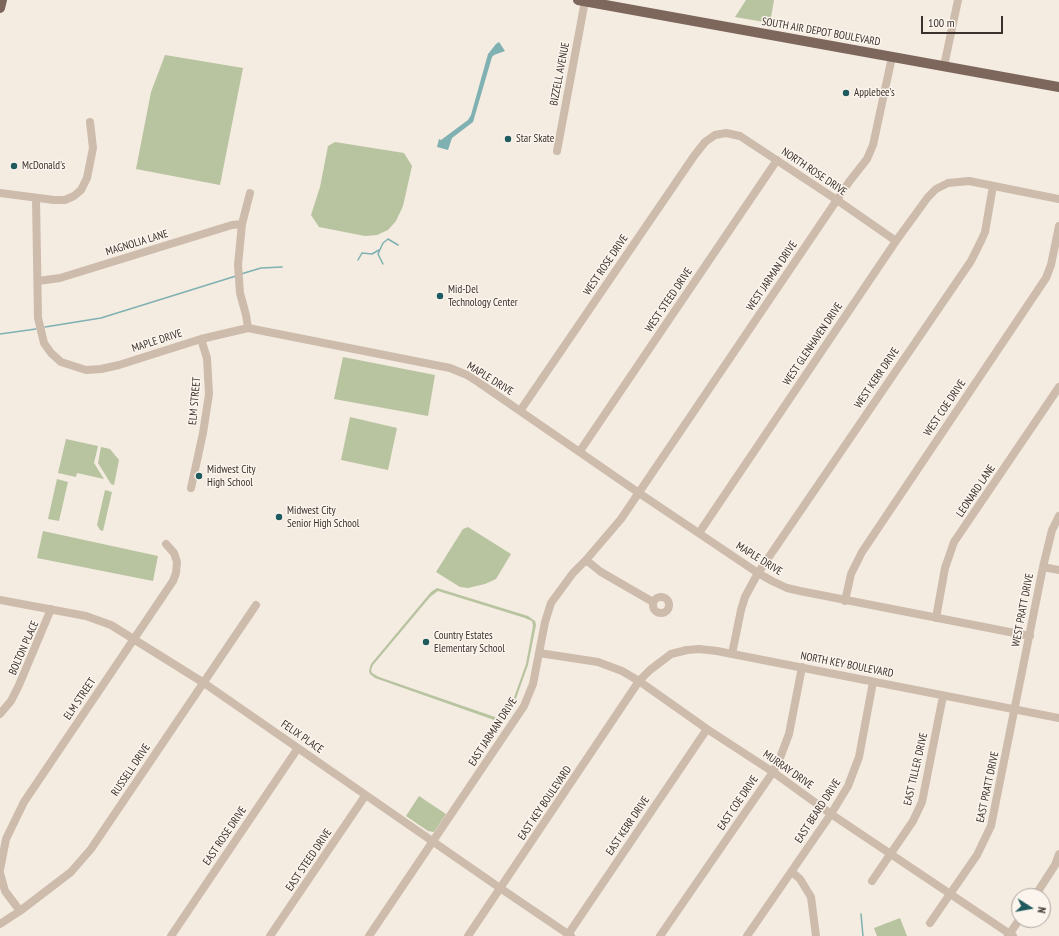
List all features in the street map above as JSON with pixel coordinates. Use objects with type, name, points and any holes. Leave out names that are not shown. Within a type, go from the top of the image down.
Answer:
[{"type":"main road","points":[[0,8],[2,0]]},
{"type":"main road","name":"SOUTH AIR DEPOT BOULEVARD","points":[[582,1],[1059,87]]},
{"type":"street","points":[[944,66],[958,0]]},
{"type":"street","name":"BIZZELL AVENUE","points":[[557,151],[582,1]]},
{"type":"street","name":"WEST JARMAN DRIVE","points":[[639,493],[837,200],[867,159],[873,145],[892,57]]},
{"type":"street","points":[[0,193],[54,200],[65,200],[74,196],[81,190],[87,178],[93,148],[90,122]]},
{"type":"street","name":"NORTH ROSE DRIVE","points":[[715,135],[726,134],[740,136],[896,241]]},
{"type":"street","name":"WEST ROSE DRIVE","points":[[520,411],[694,156],[705,142],[715,135]]},
{"type":"street","name":"WEST STEED DRIVE","points":[[580,451],[777,160]]},
{"type":"street","name":"WEST GLENHAVEN DRIVE","points":[[699,533],[896,241],[928,197],[936,189],[956,181],[969,181],[993,186]]},
{"type":"street","points":[[993,186],[1059,199]]},
{"type":"street","name":"WEST KERR DRIVE","points":[[758,573],[971,261],[985,232],[993,186]]},
{"type":"street","points":[[248,328],[238,281],[238,268],[242,224],[250,193]]},
{"type":"street","name":"MAPLE DRIVE","points":[[36,198],[38,318],[44,343],[51,353],[62,362],[86,370],[101,369],[119,365],[152,353],[201,339],[248,328],[450,368],[467,375],[758,573],[787,588],[845,601],[1030,636]]},
{"type":"street","name":"MAGNOLIA LANE","points":[[38,281],[60,278],[232,225],[242,224]]},
{"type":"street","name":"WEST COE DRIVE","points":[[845,601],[851,574],[862,552],[1046,278],[1051,265],[1059,226]]},
{"type":"street","name":"ELM STREET","points":[[191,488],[203,433],[209,394],[207,358],[201,339]]},
{"type":"street","name":"LEONARD LANE","points":[[936,618],[945,568],[954,542],[1059,387]]},
{"type":"street","name":"EAST JARMAN DRIVE","points":[[369,936],[524,706],[533,684],[545,622],[551,603],[573,573],[621,519],[639,493]]},
{"type":"street","name":"WEST PRATT DRIVE","points":[[1014,710],[1030,636],[1042,567],[1052,530],[1059,516]]},
{"type":"street","name":"ELM STREET","points":[[20,911],[5,891],[0,871],[6,838],[24,802],[133,639],[169,589],[174,577],[177,562],[171,549],[166,544]]},
{"type":"street","points":[[586,560],[601,572],[653,602]]},
{"type":"street","points":[[1042,567],[1059,570]]},
{"type":"street","points":[[732,654],[745,597],[758,573]]},
{"type":"street","name":"FELIX PLACE","points":[[0,600],[52,609],[98,620],[112,625],[204,683],[365,796],[569,935]]},
{"type":"street","name":"RUSSELL DRIVE","points":[[0,924],[20,911],[71,872],[91,849],[256,605]]},
{"type":"street","name":"BOLTON PLACE","points":[[0,714],[11,701],[19,685],[52,609]]},
{"type":"street","name":"NORTH KEY BOULEVARD","points":[[639,681],[663,659],[671,654],[699,649],[732,654],[1059,718]]},
{"type":"street","name":"MURRAY DRIVE","points":[[539,653],[598,662],[622,671],[639,681],[832,814],[950,892],[1010,935]]},
{"type":"street","name":"EAST COE DRIVE","points":[[660,936],[773,772],[789,734],[802,668]]},
{"type":"street","name":"EAST KEY BOULEVARD","points":[[468,936],[639,681]]},
{"type":"street","name":"EAST BEARD DRIVE","points":[[747,936],[832,814],[848,786],[859,757],[873,682]]},
{"type":"street","name":"EAST TILLER DRIVE","points":[[872,881],[912,821],[922,802],[943,696]]},
{"type":"street","name":"EAST PRATT DRIVE","points":[[930,924],[950,892],[977,855],[992,826],[1014,710]]},
{"type":"street","name":"EAST KERR DRIVE","points":[[569,935],[707,729]]},
{"type":"street","name":"EAST ROSE DRIVE","points":[[171,936],[298,748]]},
{"type":"street","name":"EAST STEED DRIVE","points":[[270,936],[365,796]]},
{"type":"street","points":[[1040,888],[1055,865],[1059,854]]},
{"type":"street","points":[[792,872],[800,879],[811,897],[816,936]]},
{"type":"green space","points":[[746,0],[774,0],[770,23],[735,17]]},
{"type":"green space","points":[[165,55],[243,68],[220,185],[136,169],[151,92]]},
{"type":"green space","points":[[335,142],[404,153],[412,166],[403,206],[396,221],[388,230],[377,235],[365,236],[319,227],[311,215],[320,187],[328,146]]},
{"type":"green space","points":[[343,357],[435,375],[428,416],[334,399]]},
{"type":"green space","points":[[350,417],[397,428],[388,470],[341,460]]},
{"type":"green space","points":[[66,439],[98,446],[94,463],[104,479],[77,473],[76,477],[58,473]]},
{"type":"green space","points":[[101,447],[110,449],[119,460],[114,485],[111,484],[98,463]]},
{"type":"green space","points":[[57,479],[68,482],[59,521],[48,519]]},
{"type":"green space","points":[[105,490],[112,492],[103,531],[100,530],[97,525]]},
{"type":"green space","points":[[468,527],[511,554],[496,579],[485,584],[468,588],[460,587],[436,572],[463,529]]},
{"type":"green space","points":[[43,531],[158,556],[153,581],[37,558]]},
{"type":"green space","points":[[437,588],[528,616],[535,621],[536,625],[528,665],[514,704],[504,719],[497,721],[375,678],[370,674],[369,671],[371,664],[431,592]],"holes":[[[438,591],[532,621],[533,626],[526,664],[512,703],[502,717],[495,717],[379,677],[372,673],[371,670],[373,665],[430,597]]]},
{"type":"green space","points":[[419,796],[446,814],[434,832],[428,831],[406,816]]},
{"type":"green space","points":[[900,918],[907,936],[877,936],[874,928]]},
{"type":"water","points":[[499,42],[505,51],[492,57],[473,122],[452,138],[448,150],[437,147],[439,139],[441,140],[468,120],[471,115],[488,54]]},
{"type":"waterway","points":[[383,264],[378,254],[383,243],[388,239],[398,245]]},
{"type":"waterway","points":[[358,260],[362,253],[372,254],[379,250]]},
{"type":"waterway","points":[[241,274],[261,268],[282,267]]},
{"type":"waterway","points":[[45,327],[101,318],[236,276]]},
{"type":"waterway","points":[[0,334],[36,329]]},
{"type":"waterway","points":[[861,914],[863,936]]},
{"type":"place","name":"Applebee's","points":[[846,93]]},
{"type":"place","name":"Star Skate","points":[[508,139]]},
{"type":"place","name":"McDonald's","points":[[14,166]]},
{"type":"place","name":"Mid-Del Technology Center","points":[[440,296]]},
{"type":"place","name":"Midwest City High School","points":[[199,476]]},
{"type":"place","name":"Midwest City Senior High School","points":[[279,517]]},
{"type":"place","name":"Country Estates Elementary School","points":[[426,642]]}]
